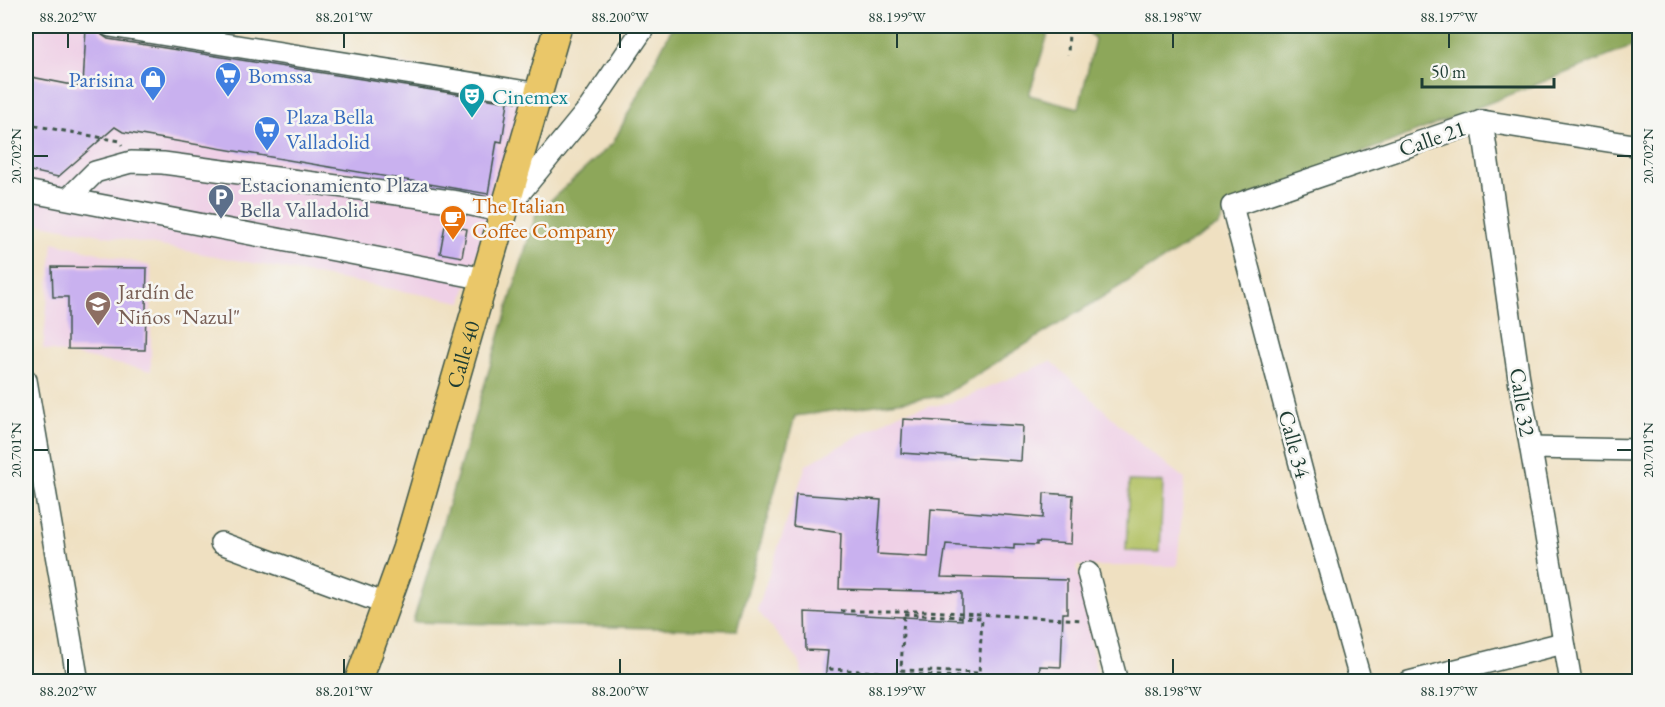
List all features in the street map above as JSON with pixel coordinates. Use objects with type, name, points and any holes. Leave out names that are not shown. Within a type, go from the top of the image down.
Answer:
[{"type":"main road","name":"Calle 40","points":[[358,681],[406,549],[558,26]]},
{"type":"street","points":[[110,26],[539,94]]},
{"type":"street","points":[[69,198],[95,172],[131,162],[163,163],[458,202],[504,212],[590,107],[645,26]]},
{"type":"street","name":"Calle 21","points":[[1232,206],[1482,121],[1640,146]]},
{"type":"street","name":"Calle 32","points":[[1482,121],[1531,448],[1571,681]]},
{"type":"street","points":[[26,191],[486,279]]},
{"type":"street","name":"Calle 34","points":[[1232,206],[1310,502],[1361,681]]},
{"type":"street","points":[[26,380],[78,681]]},
{"type":"street","points":[[1531,448],[1640,450]]},
{"type":"street","points":[[222,543],[386,604]]},
{"type":"street","points":[[1088,573],[1117,681]]},
{"type":"street","points":[[1409,681],[1563,643]]},
{"type":"path","points":[[1058,26],[1069,31],[1068,55]]},
{"type":"path","points":[[26,124],[120,141]]},
{"type":"path","points":[[841,610],[926,610],[1102,621]]},
{"type":"path","points":[[829,669],[934,673],[979,673],[981,618],[904,614],[901,670],[934,673],[1036,681]]},
{"type":"path","points":[[934,673],[934,681]]},
{"type":"shaded area","name":"Plaza Bella Valladolid","points":[[26,26],[149,26],[528,84],[462,302],[26,221]]},
{"type":"shaded area","name":"Jardín de Niños \"Nazul\"","points":[[53,242],[151,266],[151,371],[43,349]]},
{"type":"shaded area","points":[[1051,361],[1145,448],[1185,479],[1177,566],[1077,566],[1098,681],[804,681],[799,661],[757,610],[806,465],[899,413],[952,402]]},
{"type":"green space","points":[[673,26],[1030,26],[1049,31],[1029,95],[1079,108],[1095,39],[1082,26],[1639,26],[1639,44],[1230,205],[1219,225],[942,396],[795,416],[737,630],[413,622],[536,214],[613,143]]},
{"type":"green space","points":[[1129,481],[1163,482],[1160,552],[1126,551]]},
{"type":"building","points":[[86,27],[98,29],[108,39],[508,102],[502,142],[497,141],[488,194],[123,132],[115,127],[58,177],[26,170],[26,76],[83,87]]},
{"type":"building","name":"The Italian Coffee Company","points":[[445,225],[467,229],[462,257],[440,253]]},
{"type":"building","name":"Jardín de Niños \"Nazul\"","points":[[52,267],[147,268],[145,350],[68,349],[68,297],[53,297]]},
{"type":"building","points":[[903,419],[1023,426],[1021,461],[901,453]]},
{"type":"building","points":[[1044,493],[1073,495],[1071,544],[1037,542],[1037,545],[1014,544],[1014,549],[946,544],[941,577],[1067,580],[1067,613],[1063,613],[1061,667],[1040,666],[1039,681],[825,681],[828,651],[806,650],[805,612],[962,620],[962,592],[839,589],[841,533],[793,526],[796,494],[881,500],[877,554],[928,557],[931,509],[1043,518]]},
{"type":"place","name":"Bomssa","points":[[228,98]]},
{"type":"place","name":"Parisina","points":[[153,102]]},
{"type":"place","name":"Cinemex","points":[[472,119]]},
{"type":"place","name":"Plaza Bella Valladolid","points":[[267,152]]},
{"type":"place","name":"Estacionamiento Plaza Bella Valladolid","points":[[221,220]]},
{"type":"place","name":"The Italian Coffee Company","points":[[453,241]]},
{"type":"place","name":"Jardín de Niños \"Nazul\"","points":[[98,327]]}]
